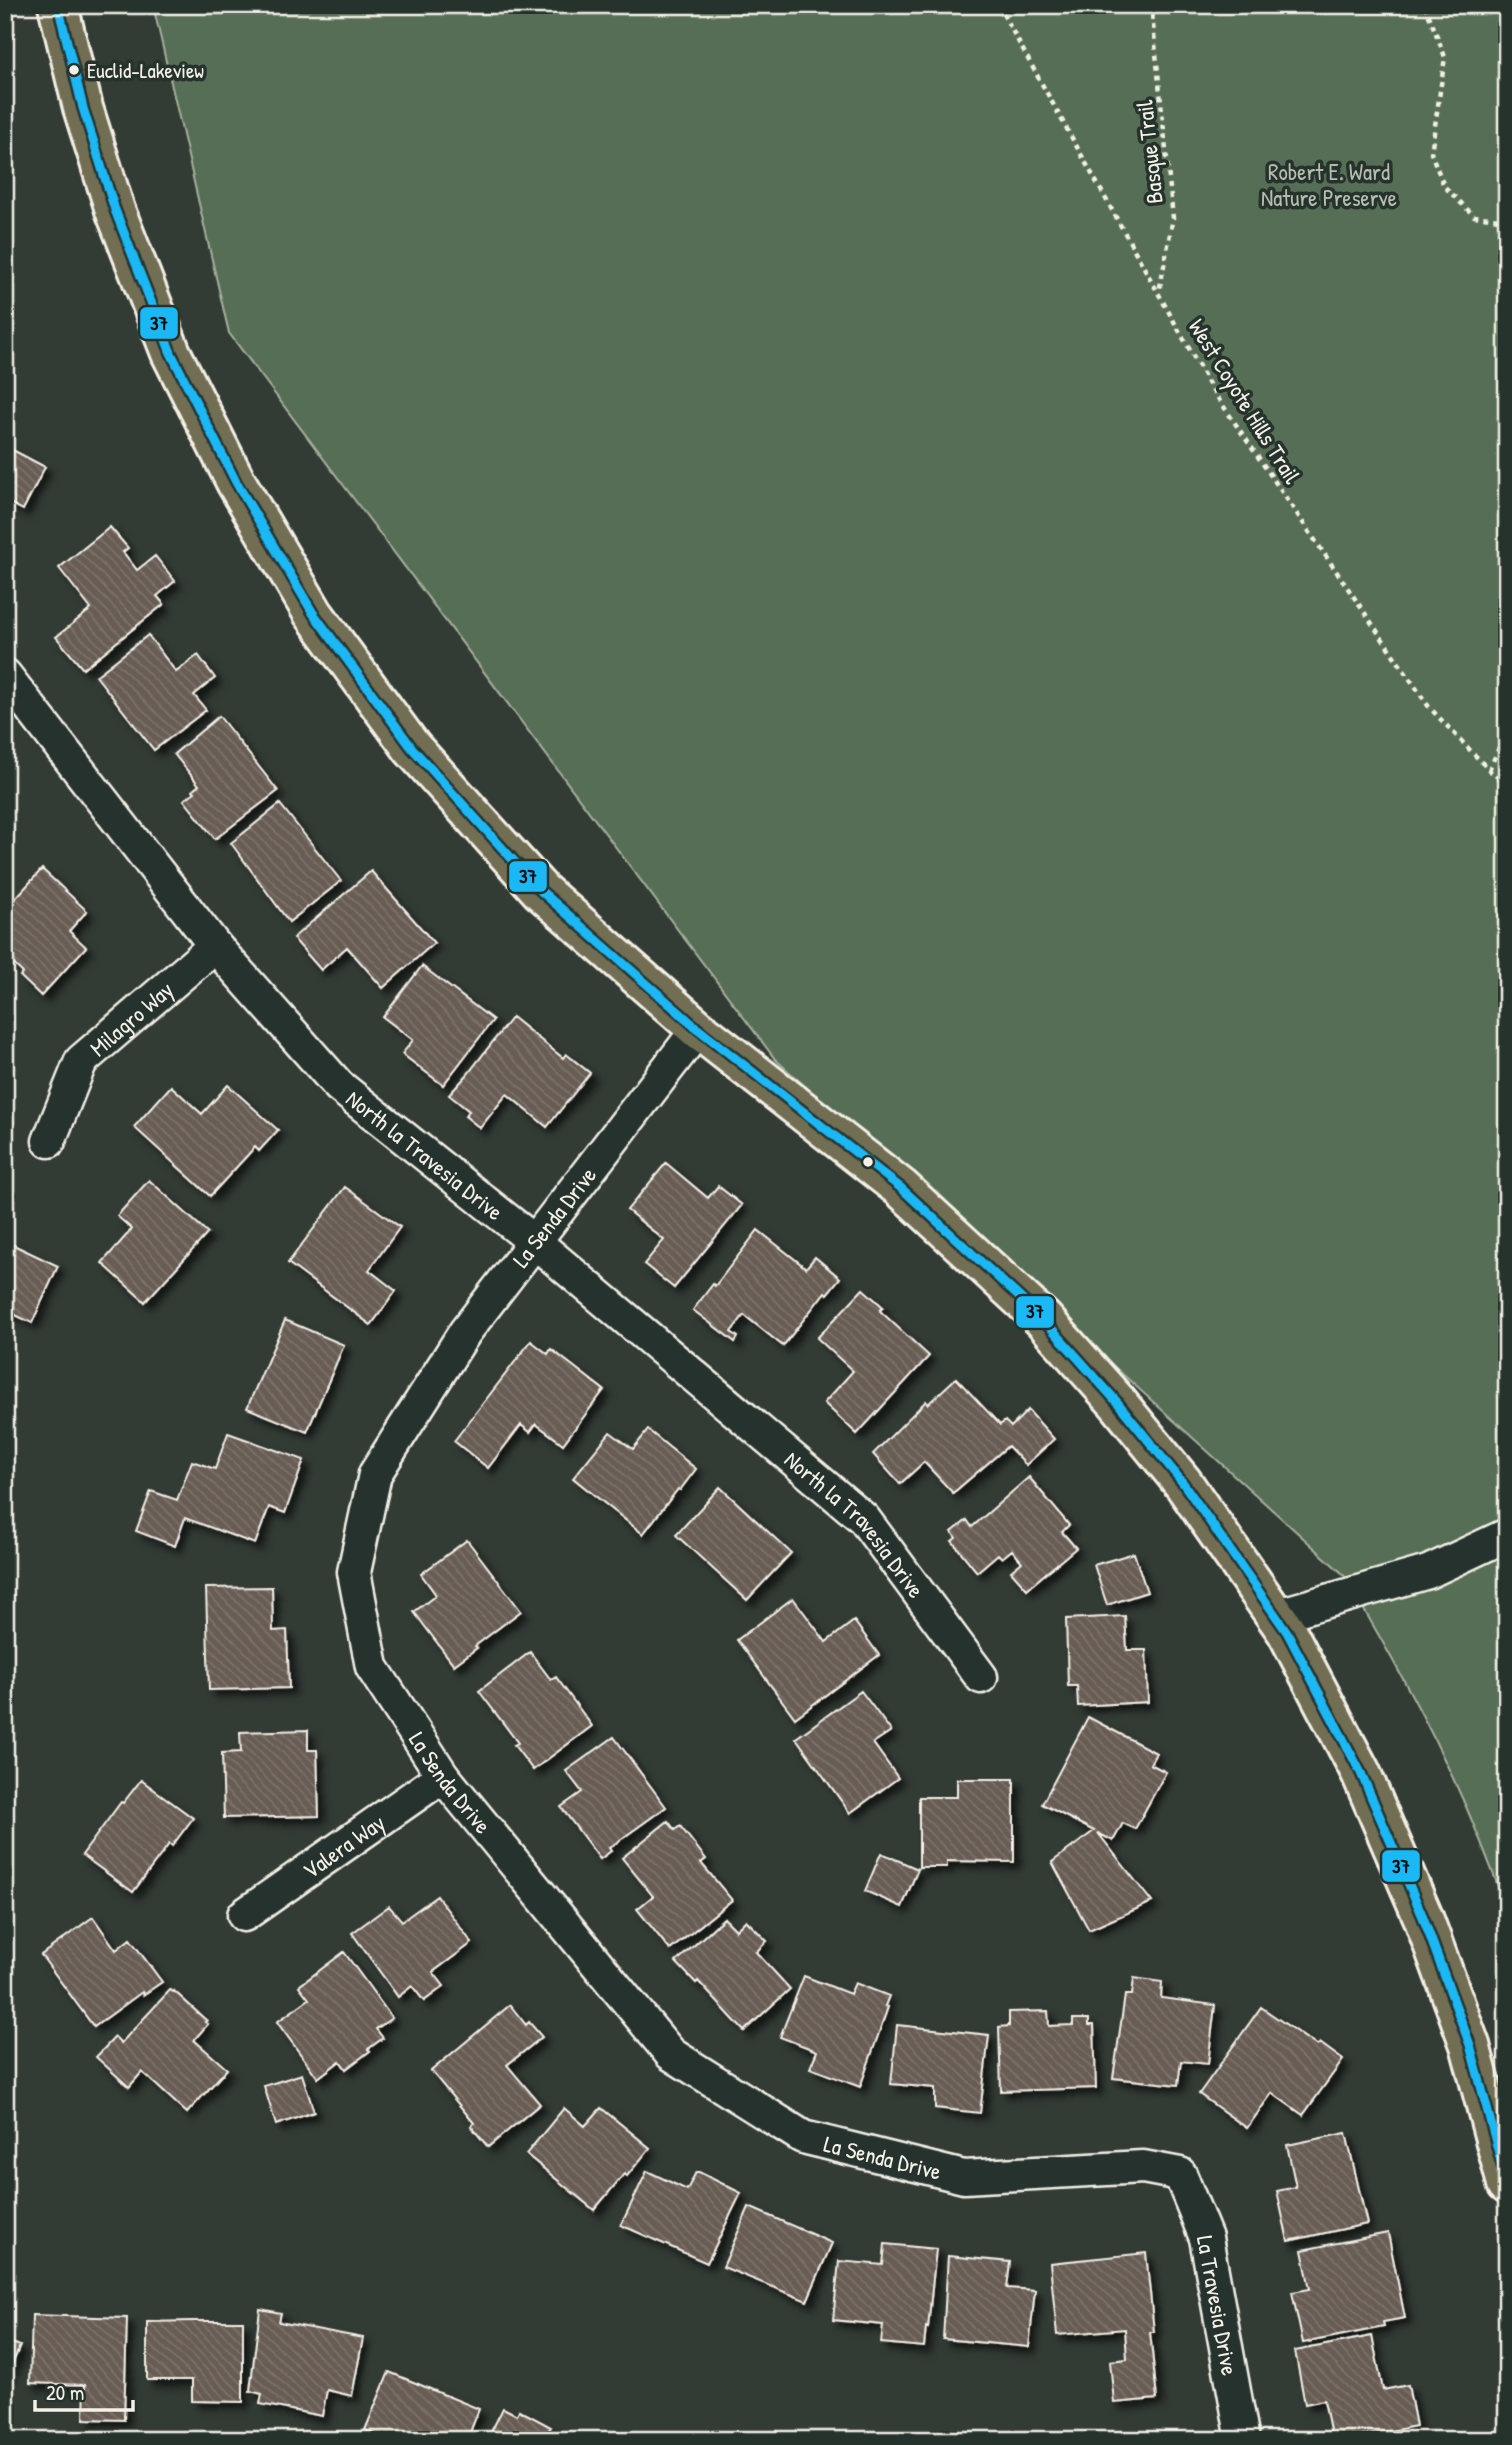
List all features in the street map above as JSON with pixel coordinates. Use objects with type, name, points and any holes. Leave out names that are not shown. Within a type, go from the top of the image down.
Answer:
[{"type":"main road","points":[[58,5],[83,108],[115,210],[171,353],[236,482],[313,613],[412,748],[541,891],[698,1029],[901,1188],[1043,1319],[1117,1402],[1183,1483],[1287,1632],[1361,1773],[1423,1917],[1470,2045],[1507,2184]]},
{"type":"street","name":"North la Travesia Drive","points":[[5,675],[215,946],[339,1086],[535,1242],[864,1519],[981,1677]]},
{"type":"street","name":"Milagro Way","points":[[49,1141],[81,1061],[215,946]]},
{"type":"street","name":"La Senda Drive","points":[[698,1029],[465,1332],[375,1474],[354,1572],[372,1667],[443,1776],[671,2054],[803,2137],[964,2177],[1143,2167],[1180,2174]]},
{"type":"street","points":[[1275,1615],[1429,1572],[1507,1535]]},
{"type":"street","name":"Valera Way","points":[[244,1915],[443,1776]]},
{"type":"street","name":"La Travesia Drive","points":[[1180,2174],[1206,2238],[1243,2440]]},
{"type":"path","name":"West Coyote Hills Trail","points":[[998,5],[1211,388],[1429,707],[1489,770],[1507,785]]},
{"type":"path","name":"Basque Trail","points":[[1151,5],[1173,218],[1159,293]]},
{"type":"path","points":[[1424,5],[1445,57],[1431,153],[1444,186],[1474,216],[1507,220]]},
{"type":"path","points":[[1489,770],[1507,730]]},
{"type":"green space","name":"Robert E. Ward Nature Preserve","points":[[153,5],[1507,5],[1507,1912],[1474,1824],[1434,1738],[1343,1574],[775,1059],[229,333]]},
{"type":"building","points":[[5,446],[45,467],[23,510],[8,502],[5,508]]},
{"type":"building","points":[[110,527],[128,548],[123,552],[137,570],[155,556],[175,581],[157,596],[164,604],[83,669],[56,637],[91,609],[59,568]]},
{"type":"building","points":[[148,635],[176,672],[198,655],[215,678],[194,695],[206,710],[154,750],[96,676]]},
{"type":"building","points":[[219,716],[278,791],[215,839],[184,800],[195,792],[193,790],[199,785],[174,754]]},
{"type":"building","points":[[280,804],[341,881],[289,922],[231,843]]},
{"type":"building","points":[[42,869],[87,911],[69,931],[86,947],[41,996],[20,976],[23,973],[5,956],[5,910]]},
{"type":"building","points":[[371,871],[434,943],[383,988],[347,947],[321,970],[293,938]]},
{"type":"building","points":[[422,966],[493,1020],[443,1085],[402,1054],[413,1040],[383,1017]]},
{"type":"building","points":[[512,1017],[563,1058],[566,1054],[590,1073],[547,1127],[507,1094],[480,1128],[465,1116],[469,1111],[449,1095]]},
{"type":"building","points":[[228,1085],[278,1130],[259,1151],[255,1147],[210,1196],[134,1127],[171,1086],[202,1114]]},
{"type":"building","points":[[666,1163],[708,1198],[718,1186],[742,1205],[674,1288],[644,1264],[664,1240],[627,1210]]},
{"type":"building","points":[[149,1180],[208,1233],[145,1302],[102,1263],[132,1229],[117,1216]]},
{"type":"building","points":[[345,1187],[400,1227],[369,1270],[396,1291],[371,1325],[288,1263]]},
{"type":"building","points":[[758,1230],[806,1268],[815,1257],[840,1278],[827,1294],[825,1292],[783,1346],[744,1315],[731,1332],[738,1337],[735,1342],[693,1310]]},
{"type":"building","points":[[5,1241],[58,1266],[32,1323],[5,1310]]},
{"type":"building","points":[[863,1289],[883,1307],[880,1311],[929,1356],[857,1434],[824,1403],[853,1371],[817,1338]]},
{"type":"building","points":[[285,1320],[344,1345],[307,1432],[247,1408]]},
{"type":"building","points":[[531,1341],[548,1354],[551,1349],[604,1390],[563,1444],[536,1424],[530,1432],[521,1425],[488,1468],[454,1441]]},
{"type":"building","points":[[956,1378],[1000,1425],[1005,1421],[1011,1427],[1028,1410],[1054,1439],[1026,1465],[1008,1446],[953,1493],[924,1462],[900,1484],[873,1454],[926,1401],[928,1404]]},
{"type":"building","points":[[648,1430],[696,1469],[643,1534],[573,1478],[610,1432],[633,1449]]},
{"type":"building","points":[[228,1433],[304,1460],[285,1513],[269,1507],[255,1544],[185,1518],[175,1546],[136,1531],[151,1491],[177,1500],[192,1461],[215,1469]]},
{"type":"building","points":[[1029,1477],[1069,1525],[1062,1532],[1076,1548],[1027,1589],[1011,1571],[1022,1562],[1012,1550],[1002,1558],[998,1554],[977,1572],[952,1541],[956,1538],[952,1532],[967,1520],[972,1527]]},
{"type":"building","points":[[720,1487],[791,1553],[747,1600],[676,1535]]},
{"type":"building","points":[[467,1540],[521,1611],[454,1665],[414,1612],[436,1595],[421,1574]]},
{"type":"building","points":[[1134,1553],[1147,1592],[1107,1605],[1094,1565]]},
{"type":"building","points":[[272,1587],[273,1631],[287,1630],[289,1688],[209,1690],[206,1588]]},
{"type":"building","points":[[793,1598],[826,1642],[854,1621],[879,1655],[795,1718],[737,1640]]},
{"type":"building","points":[[1125,1616],[1127,1650],[1146,1650],[1148,1702],[1078,1706],[1077,1686],[1068,1686],[1066,1619]]},
{"type":"building","points":[[530,1652],[551,1680],[556,1677],[592,1726],[533,1770],[514,1745],[518,1743],[479,1691]]},
{"type":"building","points":[[861,1691],[891,1731],[873,1743],[898,1778],[850,1813],[796,1738]]},
{"type":"building","points":[[1088,1717],[1156,1753],[1150,1764],[1166,1772],[1135,1829],[1123,1823],[1113,1841],[1098,1833],[1152,1902],[1089,1930],[1052,1862],[1094,1831],[1042,1804]]},
{"type":"building","points":[[308,1730],[308,1750],[317,1750],[319,1816],[224,1818],[222,1753],[241,1752],[240,1732]]},
{"type":"building","points":[[614,1737],[666,1807],[609,1848],[611,1851],[600,1859],[561,1807],[582,1792],[566,1771]]},
{"type":"building","points":[[957,1779],[1014,1779],[1014,1862],[947,1861],[947,1867],[919,1867],[919,1797],[957,1797]]},
{"type":"building","points":[[141,1780],[193,1818],[172,1846],[169,1844],[133,1892],[82,1855],[121,1802],[123,1803]]},
{"type":"building","points":[[668,1821],[675,1830],[680,1826],[706,1859],[701,1863],[732,1900],[670,1950],[637,1909],[653,1896],[622,1858]]},
{"type":"building","points":[[881,1853],[918,1869],[902,1907],[865,1891]]},
{"type":"building","points":[[437,1896],[472,1943],[433,1972],[444,1986],[424,2001],[412,1986],[398,1997],[352,1933],[389,1906],[402,1921]]},
{"type":"building","points":[[93,1917],[116,1950],[130,1939],[162,1982],[143,1995],[142,1992],[94,2027],[41,1955]]},
{"type":"building","points":[[724,1918],[736,1930],[746,1920],[767,1941],[756,1952],[790,1989],[744,2031],[698,1981],[696,1983],[676,1962]]},
{"type":"building","points":[[344,1952],[392,2018],[376,2029],[383,2038],[368,2049],[370,2051],[346,2069],[340,2061],[318,2078],[277,2022],[309,1999],[299,1986]]},
{"type":"building","points":[[804,1976],[850,1994],[855,1983],[889,1996],[885,2006],[888,2007],[860,2087],[810,2068],[817,2051],[780,2037]]},
{"type":"building","points":[[1134,1978],[1162,1982],[1161,1998],[1215,2005],[1208,2064],[1181,2061],[1178,2085],[1113,2078],[1125,1995],[1132,1995]]},
{"type":"building","points":[[170,1990],[207,2021],[205,2022],[208,2024],[194,2040],[227,2069],[187,2113],[142,2072],[129,2087],[96,2057],[115,2037],[121,2043]]},
{"type":"building","points":[[510,2005],[526,2025],[529,2022],[542,2037],[507,2065],[540,2104],[488,2147],[471,2126],[474,2123],[431,2071]]},
{"type":"building","points":[[1261,2007],[1317,2046],[1320,2043],[1343,2060],[1303,2115],[1272,2093],[1247,2128],[1199,2094]]},
{"type":"building","points":[[1048,2011],[1049,2026],[1073,2025],[1073,2019],[1089,2019],[1089,2025],[1094,2025],[1096,2088],[1001,2091],[999,2027],[1009,2026],[1009,2012]]},
{"type":"building","points":[[897,2025],[989,2035],[980,2113],[935,2108],[935,2088],[891,2084]]},
{"type":"building","points":[[302,2074],[314,2112],[276,2125],[264,2086]]},
{"type":"building","points":[[564,2108],[585,2126],[601,2108],[650,2148],[594,2210],[526,2154]]},
{"type":"building","points":[[1346,2133],[1367,2224],[1288,2241],[1277,2191],[1296,2187],[1287,2145]]},
{"type":"building","points":[[647,2171],[687,2190],[696,2172],[699,2172],[741,2193],[707,2263],[621,2225]]},
{"type":"building","points":[[749,2207],[832,2243],[807,2301],[723,2267]]},
{"type":"building","points":[[1388,2233],[1405,2318],[1383,2322],[1384,2327],[1303,2343],[1292,2292],[1310,2289],[1302,2250]]},
{"type":"building","points":[[885,2244],[936,2249],[924,2347],[881,2343],[883,2325],[833,2320],[839,2261],[883,2265]]},
{"type":"building","points":[[1146,2253],[1157,2399],[1114,2403],[1110,2361],[1127,2359],[1125,2329],[1057,2335],[1050,2263]]},
{"type":"building","points":[[948,2256],[1010,2262],[1007,2288],[1035,2290],[1029,2347],[943,2339]]},
{"type":"building","points":[[260,2309],[281,2313],[279,2322],[363,2338],[352,2396],[327,2390],[322,2416],[260,2404],[262,2394],[250,2391]]},
{"type":"building","points":[[32,2315],[127,2318],[124,2420],[84,2419],[85,2385],[30,2383]]},
{"type":"building","points":[[243,2321],[243,2402],[192,2401],[192,2380],[147,2380],[147,2322]]},
{"type":"building","points":[[1372,2336],[1383,2390],[1408,2385],[1416,2426],[1345,2440],[1332,2440],[1324,2400],[1305,2404],[1295,2351]]},
{"type":"building","points":[[5,2340],[20,2346],[5,2381]]},
{"type":"building","points":[[389,2372],[479,2409],[467,2440],[390,2440],[365,2430]]},
{"type":"building","points":[[503,2408],[517,2415],[519,2410],[551,2427],[548,2431],[565,2440],[487,2440]]},
{"type":"transit line","name":"37","points":[[58,5],[83,108],[115,210],[171,353],[236,482],[313,613],[412,748],[541,891],[698,1029],[901,1188],[1043,1319],[1117,1402],[1183,1483],[1287,1632],[1361,1773],[1423,1917],[1470,2045],[1507,2183]]},
{"type":"place","name":"Euclid-Lakeview","points":[[74,70]]}]
